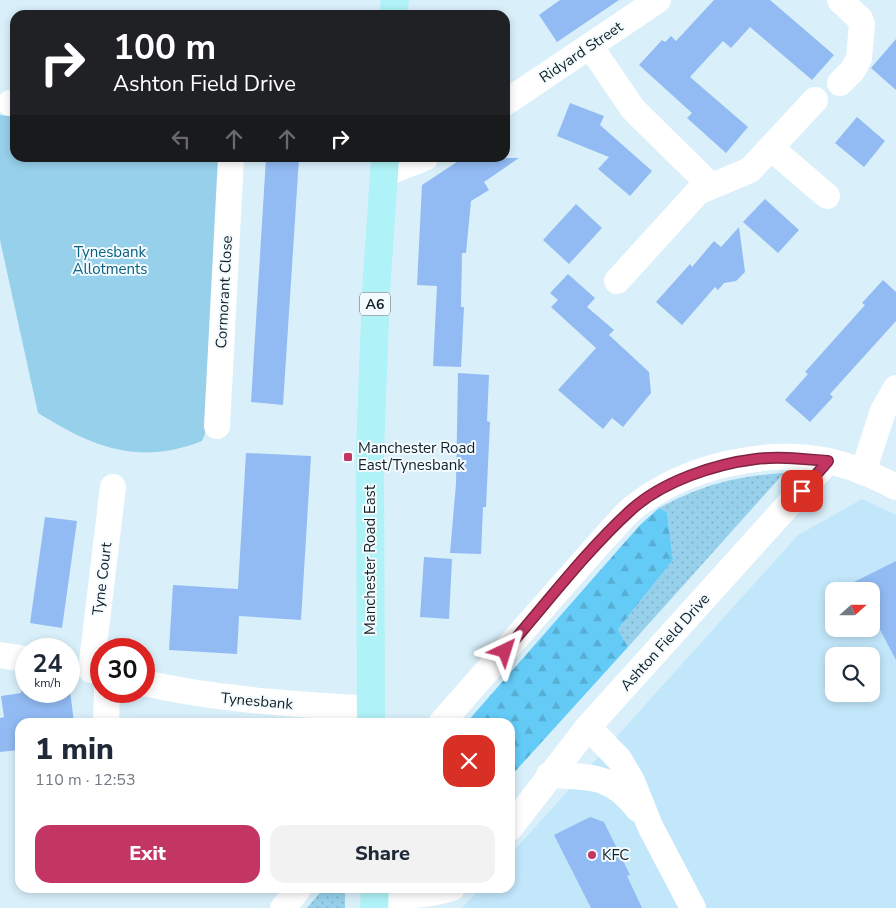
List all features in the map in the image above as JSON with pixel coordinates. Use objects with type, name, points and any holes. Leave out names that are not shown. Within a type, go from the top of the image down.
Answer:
[{"type":"main road","name":"Manchester Road East","points":[[371,716],[370,451],[376,292],[384,166]]},
{"type":"street","name":"Ridyard Street","points":[[510,100],[658,0]]},
{"type":"street","points":[[840,0],[860,19],[862,24],[859,58],[853,70],[840,83]]},
{"type":"street","points":[[590,46],[633,109],[710,185]]},
{"type":"street","points":[[617,281],[690,200],[710,185],[740,176],[750,170],[814,100]]},
{"type":"street","points":[[771,148],[827,196]]},
{"type":"street","name":"Cormorant Close","points":[[217,426],[231,162]]},
{"type":"street","points":[[384,166],[404,162]]},
{"type":"street","points":[[862,472],[883,411],[896,388]]},
{"type":"street","points":[[446,718],[606,536],[633,508],[668,487],[720,466],[756,459],[795,458],[828,461],[862,472],[896,487]]},
{"type":"street","name":"Ashton Field Drive","points":[[515,821],[588,727],[828,461]]},
{"type":"street","name":"Tyne Court","points":[[87,670],[114,487]]},
{"type":"street","points":[[0,655],[15,658]]},
{"type":"street","name":"Tynesbank","points":[[155,686],[191,694],[371,716]]},
{"type":"street","points":[[106,718],[107,703]]},
{"type":"street","points":[[588,727],[619,758],[632,781],[650,826],[693,908]]},
{"type":"street","points":[[549,775],[593,777],[606,780],[620,789],[630,799],[650,826]]},
{"type":"street","points":[[283,908],[295,893]]},
{"type":"street","points":[[375,896],[412,896],[436,893]]},
{"type":"street","points":[[447,908],[459,893]]},
{"type":"shaded area","points":[[862,499],[896,515],[896,908],[462,908],[476,893],[515,893],[515,849],[798,535]]},
{"type":"green space","name":"Tynesbank Allotments","points":[[0,115],[10,116],[10,162],[219,162],[205,434],[202,441],[157,452],[136,452],[117,449],[78,435],[38,413],[0,240]]},
{"type":"green space","points":[[784,473],[628,647],[618,629],[673,560],[667,512],[659,508],[689,493],[719,483],[750,476]]},
{"type":"green space","points":[[659,508],[667,512],[673,560],[618,629],[628,647],[515,771],[515,718],[471,718],[640,525]]},
{"type":"green space","points":[[320,893],[345,893],[345,908],[307,908]]},
{"type":"building","points":[[560,0],[619,0],[557,42],[539,15]]},
{"type":"building","points":[[714,0],[770,0],[834,55],[812,80],[750,27],[731,48],[723,41],[690,77],[748,127],[726,153],[687,118],[692,113],[639,65],[662,40],[665,42],[671,36],[676,41]]},
{"type":"building","points":[[896,39],[896,90],[871,68]]},
{"type":"building","points":[[570,103],[604,116],[600,125],[652,171],[630,196],[598,169],[609,157],[557,136]]},
{"type":"building","points":[[857,117],[885,141],[864,167],[835,143]]},
{"type":"building","points":[[510,158],[519,158],[484,182],[489,190],[471,201],[466,253],[462,253],[461,307],[464,307],[461,367],[433,366],[437,286],[417,285],[422,185],[457,162],[510,162]]},
{"type":"building","points":[[266,162],[299,162],[283,405],[251,402]]},
{"type":"building","points":[[765,199],[799,230],[778,253],[743,222]]},
{"type":"building","points":[[576,204],[602,228],[569,264],[543,240]]},
{"type":"building","points":[[739,227],[745,272],[736,281],[724,283],[718,290],[715,287],[682,325],[656,302],[690,264],[692,267],[714,241],[721,247]]},
{"type":"building","points":[[568,274],[595,298],[587,307],[614,330],[609,335],[649,372],[651,393],[623,427],[612,418],[603,429],[558,390],[596,348],[551,307],[558,300],[550,293]]},
{"type":"building","points":[[883,280],[896,292],[896,321],[830,394],[833,397],[810,422],[785,400],[808,374],[805,372],[865,305],[862,303]]},
{"type":"building","points":[[458,373],[489,375],[487,421],[490,422],[486,507],[483,507],[481,554],[450,553],[456,484]]},
{"type":"building","points":[[246,453],[311,456],[301,620],[239,616],[237,654],[169,650],[173,585],[238,589]]},
{"type":"building","points":[[45,517],[77,521],[62,628],[30,623]]},
{"type":"building","points":[[424,557],[452,559],[449,619],[420,617]]},
{"type":"building","points":[[896,561],[896,660],[880,630],[880,582],[854,582]]},
{"type":"building","points":[[15,694],[15,703],[72,703],[73,718],[15,718],[15,750],[0,752],[0,718],[4,717],[1,696]]},
{"type":"building","name":"KFC","points":[[590,817],[604,822],[630,875],[627,876],[642,908],[591,908],[554,835]]},
{"type":"place","name":"Manchester Road East/Tynesbank","points":[[348,457]]},
{"type":"place","name":"KFC","points":[[592,855]]},
{"type":"route","points":[[505,651],[606,536],[633,508],[659,491],[686,478],[720,466],[756,459],[795,458],[828,461],[802,491]]}]
